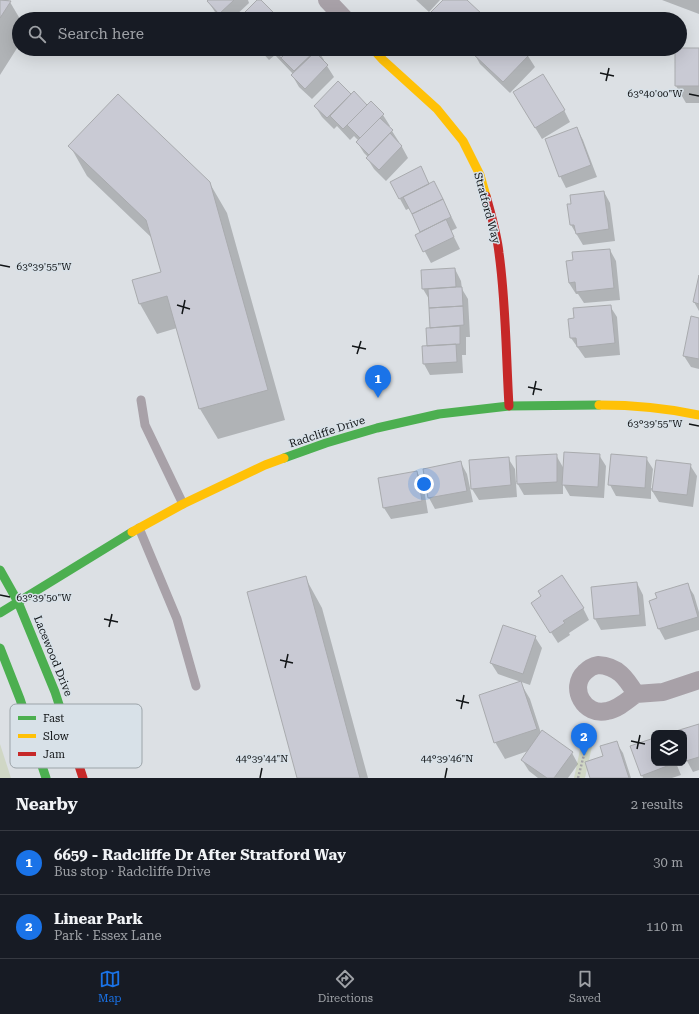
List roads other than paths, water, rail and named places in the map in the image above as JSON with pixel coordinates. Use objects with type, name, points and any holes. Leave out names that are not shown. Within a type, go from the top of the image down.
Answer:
[{"type":"street","points":[[326,0],[338,12]]},
{"type":"street","name":"Stratford Way","points":[[380,56],[437,109],[463,142],[480,175],[491,213],[499,252],[504,298],[509,406]]},
{"type":"street","name":"Radcliffe Drive","points":[[0,613],[140,528],[183,504],[265,465],[326,443],[377,428],[439,414],[509,406],[615,405],[674,410],[699,415]]},
{"type":"street","name":"Lacewood Drive","points":[[0,570],[18,602],[59,704]]},
{"type":"street","points":[[0,648],[22,704]]},
{"type":"street","points":[[636,694],[623,675],[614,668],[606,665],[591,667],[585,671],[580,678],[578,685],[578,693],[581,700],[592,710],[600,712],[608,711],[636,694],[663,692],[699,680]]},
{"type":"street","points":[[43,768],[46,778]]},
{"type":"street","name":"Lacewood Drive","points":[[79,768],[82,778]]},
{"type":"lane","points":[[141,400],[146,425],[183,504]]},
{"type":"lane","points":[[140,528],[177,619],[196,686]]},
{"type":"place","name":"6659 - Radcliffe Dr After Stratford Way","points":[[378,398]]},
{"type":"place","name":"Linear Park","points":[[584,756]]}]
